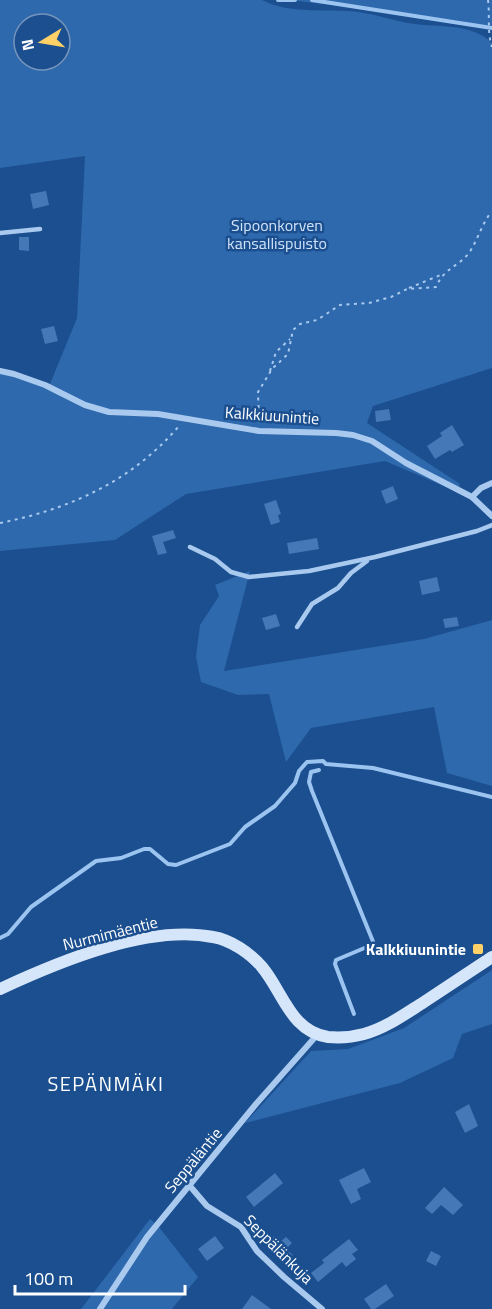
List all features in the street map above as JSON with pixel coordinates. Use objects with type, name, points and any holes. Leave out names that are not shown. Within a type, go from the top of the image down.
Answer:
[{"type":"street","name":"Kalkkiuunintie","points":[[0,371],[45,385],[85,405],[109,412],[158,414],[259,431],[353,435],[372,441],[406,463],[471,497],[492,516]]},
{"type":"street","points":[[471,497],[481,488],[492,483]]},
{"type":"street","name":"Nurmimäentie","points":[[0,989],[41,970],[130,942],[187,934],[214,937],[233,944],[253,957],[263,968],[288,1009],[299,1022],[317,1035]]},
{"type":"street","points":[[317,1035],[347,1037],[363,1035],[375,1030],[398,1018],[492,957]]},
{"type":"street","name":"Seppäläntie","points":[[100,1309],[147,1237],[317,1035]]},
{"type":"street","name":"Seppälänkuja","points":[[189,1185],[207,1206],[241,1227],[257,1251],[322,1309]]},
{"type":"lane","points":[[0,233],[40,229]]},
{"type":"lane","points":[[190,547],[215,560],[231,572],[249,577],[309,571],[375,557],[477,531],[492,525]]},
{"type":"lane","points":[[297,627],[312,604],[338,588],[351,573],[375,557]]},
{"type":"path","points":[[488,0],[490,17],[488,31],[492,47]]},
{"type":"path","points":[[259,431],[258,392],[269,375],[288,354],[293,330],[300,324],[317,320],[340,305],[369,303],[391,297],[444,273],[467,255],[482,226],[489,215],[492,215]]},
{"type":"path","points":[[406,289],[436,287],[444,273]]},
{"type":"path","points":[[269,375],[276,352],[290,339]]},
{"type":"path","points":[[0,522],[37,514],[90,495],[151,456],[179,427]]},
{"type":"green space","name":"Sipoonkorven kansallispuisto","points":[[0,0],[262,0],[285,8],[358,12],[408,23],[464,29],[484,36],[492,43],[492,368],[373,406],[367,423],[460,484],[458,492],[385,461],[186,494],[115,540],[0,551],[0,371],[50,384],[77,318],[85,156],[0,168]]},
{"type":"green space","points":[[290,0],[492,0],[492,28],[461,21]]},
{"type":"green space","points":[[250,571],[224,671],[424,639],[492,620],[492,786],[447,773],[434,707],[311,728],[286,762],[269,694],[238,695],[201,682],[196,657],[200,625],[219,596],[215,585]]},
{"type":"green space","points":[[492,970],[492,1024],[462,1034],[453,1058],[400,1083],[245,1123],[311,1051],[348,1049],[404,1028]]},
{"type":"green space","points":[[150,1219],[159,1227],[198,1277],[172,1309],[81,1309]]},
{"type":"building","points":[[46,191],[49,205],[33,209],[30,194]]},
{"type":"building","points":[[19,237],[29,237],[29,251],[19,250]]},
{"type":"building","points":[[54,326],[58,341],[45,344],[41,329]]},
{"type":"building","points":[[389,409],[391,420],[376,422],[375,411]]},
{"type":"building","points":[[452,425],[464,445],[435,459],[427,446],[442,436],[440,433]]},
{"type":"building","points":[[393,486],[398,499],[386,504],[381,491]]},
{"type":"building","points":[[276,500],[281,514],[278,515],[280,522],[271,525],[264,504]]},
{"type":"building","points":[[173,530],[176,538],[163,542],[167,553],[158,555],[152,536]]},
{"type":"building","points":[[317,538],[319,549],[289,554],[287,543]]},
{"type":"building","points":[[437,577],[440,591],[422,595],[419,581]]},
{"type":"building","points":[[276,614],[280,626],[266,630],[262,618]]},
{"type":"building","points":[[457,617],[459,626],[445,628],[443,619]]},
{"type":"building","points":[[469,1104],[478,1126],[465,1133],[455,1112]]},
{"type":"building","points":[[364,1168],[371,1182],[357,1189],[361,1199],[351,1204],[339,1180]]},
{"type":"building","points":[[275,1173],[283,1183],[254,1207],[246,1197]]},
{"type":"building","points":[[444,1187],[463,1205],[453,1215],[441,1205],[432,1214],[425,1208]]},
{"type":"building","points":[[215,1236],[224,1248],[207,1261],[198,1249]]},
{"type":"building","points":[[274,1236],[280,1242],[286,1237],[292,1243],[286,1249],[293,1255],[285,1263],[266,1244]]},
{"type":"building","points":[[349,1239],[358,1250],[352,1254],[356,1259],[346,1267],[342,1262],[318,1282],[311,1273],[324,1263],[322,1260]]},
{"type":"building","points":[[431,1251],[441,1256],[436,1266],[426,1261]]},
{"type":"building","points":[[386,1284],[394,1296],[375,1309],[371,1309],[364,1299]]},
{"type":"building","points":[[252,1295],[271,1309],[242,1309]]},
{"type":"waterway","points":[[278,0],[295,0]]},
{"type":"waterway","points":[[312,0],[492,28]]},
{"type":"waterway","points":[[0,938],[8,934],[31,907],[96,861],[121,858],[150,849],[168,864],[176,865],[230,844],[245,827],[275,806],[295,783],[299,771],[307,762],[323,761],[326,764],[373,768],[492,797]]},
{"type":"waterway","points":[[319,770],[311,772],[309,782],[374,944],[336,960],[335,964],[354,1014]]},
{"type":"place","name":"Kalkkiuunintie","points":[[478,949]]},
{"type":"district","name":"SEPÄNMÄKI","points":[[106,1084]]}]
